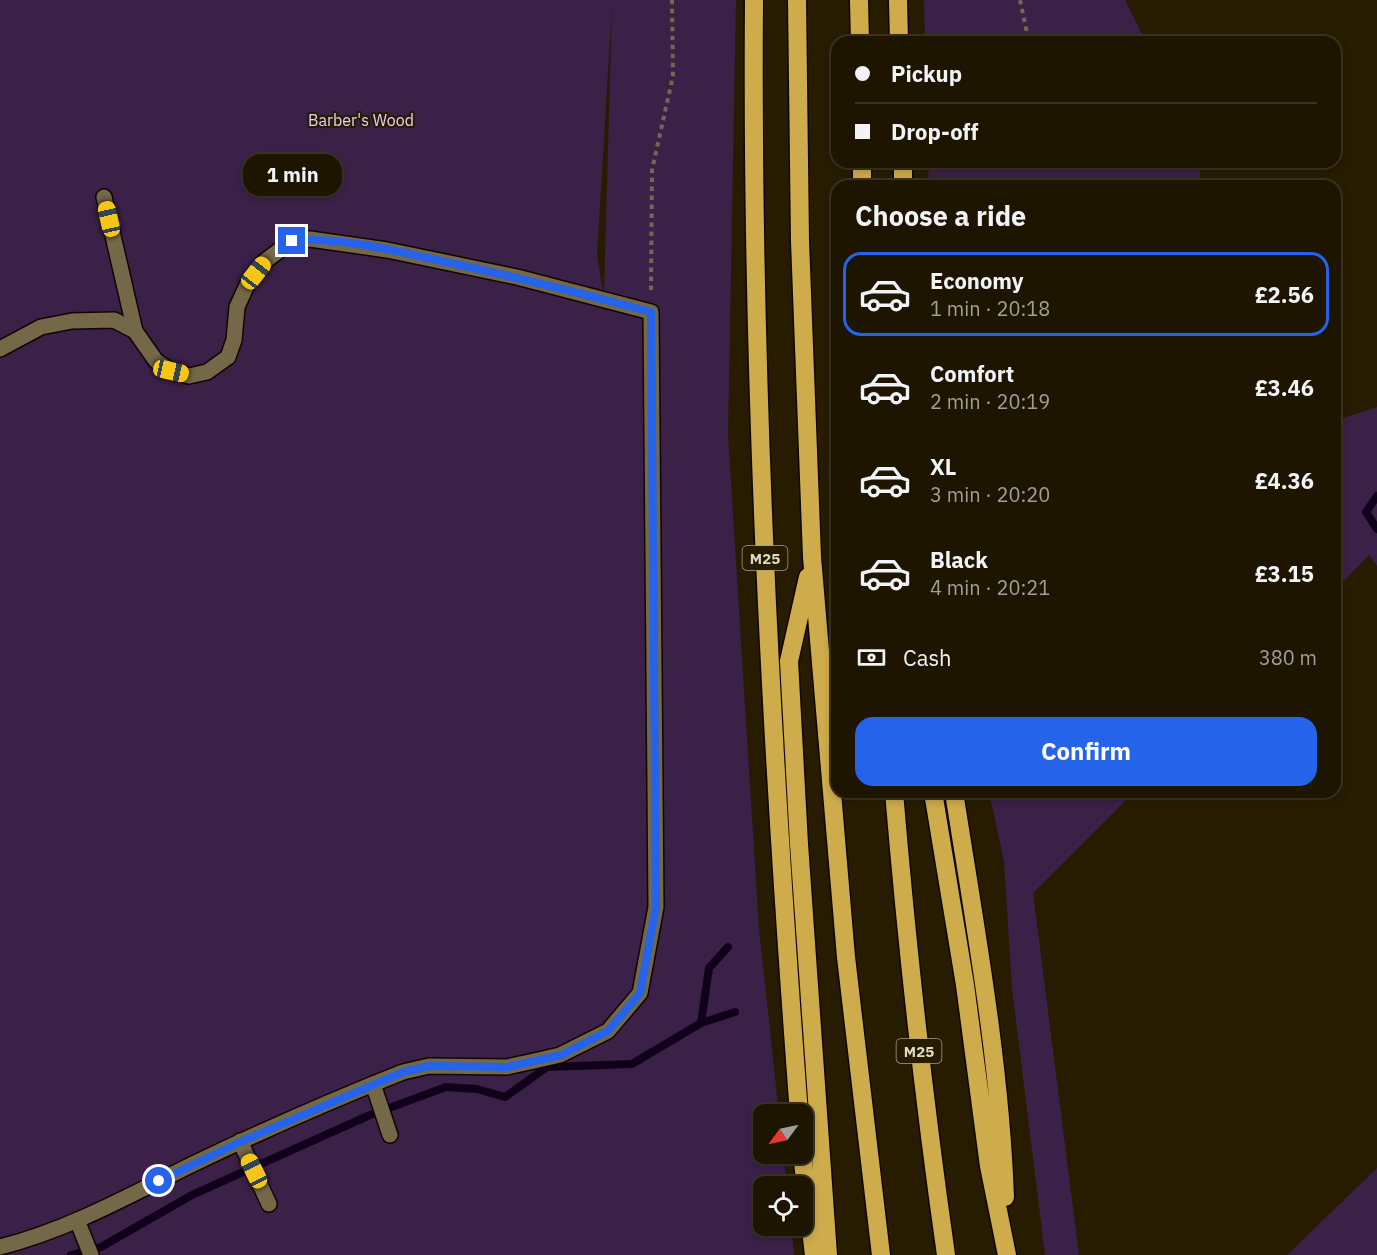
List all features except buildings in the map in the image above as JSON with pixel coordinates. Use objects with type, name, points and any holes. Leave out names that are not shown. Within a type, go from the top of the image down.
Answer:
[{"type":"highway","name":"M25","points":[[754,0],[755,272],[762,491],[772,719],[798,1104]]},
{"type":"highway","name":"M25","points":[[796,0],[801,264],[812,557],[831,781]]},
{"type":"highway","points":[[859,0],[860,36]]},
{"type":"highway","points":[[898,0],[899,36]]},
{"type":"highway","name":"M25","points":[[812,557],[789,661],[799,844],[828,1255]]},
{"type":"highway","name":"M25","points":[[832,798],[846,957],[881,1255]]},
{"type":"highway","name":"M25","points":[[895,798],[925,1107],[946,1255]]},
{"type":"highway","points":[[934,798],[965,985],[989,1166],[1007,1252]]},
{"type":"highway","points":[[955,798],[992,1058],[1003,1163],[1007,1252]]},
{"type":"highway","points":[[803,1164],[814,1255]]},
{"type":"lane","points":[[0,1247],[80,1226],[243,1148],[376,1090],[403,1072],[429,1066],[507,1067],[561,1055],[608,1031],[640,993],[656,907],[651,312],[495,272],[387,250],[310,239],[292,241],[265,261],[253,277],[237,307],[234,340],[228,357],[207,372],[189,376],[171,371],[156,361],[135,331],[104,197]]},
{"type":"lane","points":[[0,349],[41,327],[72,321],[114,320],[135,331]]},
{"type":"lane","points":[[376,1090],[390,1135]]},
{"type":"lane","points":[[243,1148],[269,1204]]},
{"type":"lane","points":[[80,1226],[91,1255]]},
{"type":"path","points":[[651,312],[652,170],[673,76],[672,0]]},
{"type":"path","points":[[1020,0],[1028,36]]},
{"type":"green space","name":"Barber's Wood","points":[[0,0],[736,0],[728,435],[759,929],[778,1104],[753,1104],[753,1164],[784,1164],[786,1176],[753,1176],[753,1236],[792,1236],[794,1255],[0,1255]],"holes":[[[612,6],[604,293],[597,255]]]},
{"type":"green space","points":[[924,0],[1125,0],[1143,36],[925,36]]},
{"type":"green space","points":[[928,168],[1200,168],[1200,180],[929,180]]},
{"type":"green space","points":[[1377,407],[1377,566],[1369,555],[1341,584],[1341,419]]},
{"type":"green space","points":[[990,798],[1128,798],[1033,893],[1079,1255],[1045,1255],[1012,989],[1004,861]]},
{"type":"green space","points":[[1377,1168],[1377,1255],[1287,1255]]},
{"type":"waterway","points":[[1377,496],[1366,512],[1377,529]]},
{"type":"waterway","points":[[701,1023],[709,968],[728,947]]},
{"type":"waterway","points":[[71,1255],[101,1247],[192,1195],[370,1115],[446,1087],[477,1089],[505,1097],[547,1067],[632,1064],[701,1023],[735,1012]]},
{"type":"route","points":[[159,1181],[240,1142],[403,1072],[429,1066],[507,1067],[561,1055],[608,1031],[640,993],[656,907],[651,312],[517,277],[387,250],[310,239],[292,241]]}]
